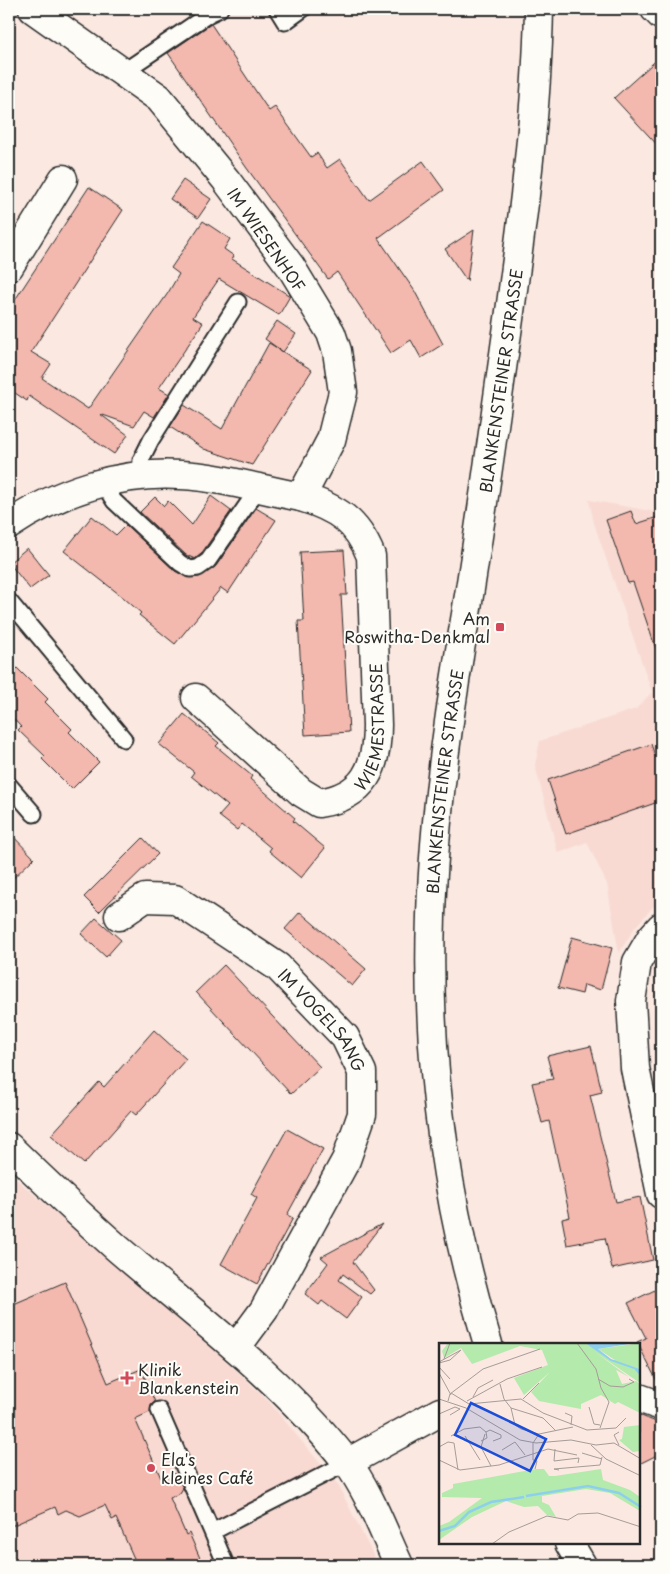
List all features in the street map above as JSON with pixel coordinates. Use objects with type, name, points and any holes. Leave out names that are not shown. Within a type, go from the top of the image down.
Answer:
[{"type":"street","name":"IM WIESENHOF","points":[[33,9],[159,98],[226,180],[291,267],[331,333],[337,351],[343,392],[330,440],[301,497]]},
{"type":"street","name":"BLANKENSTEINER STRASSE","points":[[488,1343],[456,1225],[442,1141],[433,1050],[431,917],[441,787],[455,678],[527,187],[539,9]]},
{"type":"street","points":[[655,9],[661,16]]},
{"type":"street","points":[[9,267],[63,179]]},
{"type":"street","points":[[9,525],[47,503],[102,482],[140,476],[182,475],[301,497]]},
{"type":"street","name":"WIEMESTRASSE","points":[[196,698],[301,792],[319,803],[343,797],[358,786],[371,771],[377,750],[371,556],[363,537],[351,522],[325,504],[301,497]]},
{"type":"street","name":"IM VOGELSANG","points":[[119,916],[145,898],[175,899],[278,967],[345,1037],[362,1072],[362,1114],[346,1160],[264,1310],[236,1348]]},
{"type":"street","points":[[661,927],[651,938],[637,962],[631,1001],[635,1068],[661,1194]]},
{"type":"street","points":[[9,1148],[116,1248],[236,1348],[303,1410],[347,1463],[374,1512],[399,1565]]},
{"type":"street","points":[[640,1398],[661,1406]]},
{"type":"street","points":[[347,1463],[439,1413]]},
{"type":"street","points":[[570,1544],[582,1565]]},
{"type":"lane","points":[[123,72],[209,14],[220,9]]},
{"type":"lane","points":[[277,9],[285,22],[303,9]]},
{"type":"lane","points":[[140,476],[141,460],[151,440],[238,302]]},
{"type":"lane","points":[[102,482],[114,501],[180,563],[190,569],[198,568],[208,562],[258,489]]},
{"type":"lane","points":[[9,601],[124,739]]},
{"type":"lane","points":[[9,785],[34,814]]},
{"type":"lane","points":[[159,1410],[226,1565]]},
{"type":"lane","points":[[212,1532],[347,1463]]},
{"type":"shaded area","points":[[589,500],[661,513],[661,898],[635,927],[619,953],[607,884],[587,842],[558,853],[535,765],[540,741],[636,709],[652,692],[594,523]]},
{"type":"shaded area","name":"Klinik Blankenstein","points":[[9,1173],[220,1355],[269,1402],[338,1485],[378,1565],[9,1565]]},
{"type":"building","points":[[211,24],[269,111],[275,107],[311,157],[317,153],[327,168],[340,159],[369,200],[423,161],[444,190],[378,238],[414,290],[443,344],[421,358],[411,340],[391,353],[337,272],[328,279],[246,167],[168,53]]},
{"type":"building","points":[[661,56],[661,149],[614,98]]},
{"type":"building","points":[[183,180],[211,199],[198,218],[170,199]]},
{"type":"building","points":[[89,187],[123,210],[31,352],[51,364],[42,378],[88,409],[168,293],[179,274],[171,268],[203,221],[230,239],[224,249],[234,256],[232,259],[290,296],[279,315],[219,279],[193,317],[203,323],[159,388],[169,394],[154,417],[144,411],[134,426],[100,414],[128,435],[114,454],[29,396],[27,401],[9,389],[9,309]]},
{"type":"building","points":[[474,230],[467,281],[445,249]]},
{"type":"building","points":[[277,321],[296,334],[283,352],[265,339]]},
{"type":"building","points":[[269,343],[312,370],[252,465],[204,449],[170,427],[184,405],[222,429]]},
{"type":"building","points":[[211,496],[231,511],[201,554],[195,559],[186,555],[140,512],[155,497],[164,506],[168,501],[192,525]]},
{"type":"building","points":[[256,508],[276,520],[228,593],[221,588],[175,644],[139,615],[141,613],[124,598],[64,551],[92,516],[116,535],[126,525],[175,571],[186,577],[199,577],[216,566]]},
{"type":"building","points":[[631,511],[636,524],[661,516],[661,654],[658,655],[633,582],[628,583],[606,520]]},
{"type":"building","points":[[27,548],[49,575],[30,589],[9,563]]},
{"type":"building","points":[[344,550],[347,595],[341,595],[349,732],[305,735],[298,621],[304,621],[300,552]]},
{"type":"building","points":[[9,660],[48,699],[45,702],[72,729],[69,732],[99,762],[72,789],[42,759],[45,756],[18,730],[21,727],[9,714]]},
{"type":"building","points":[[184,714],[219,743],[216,746],[252,776],[250,779],[295,818],[293,821],[325,848],[301,878],[269,851],[271,848],[242,824],[237,830],[219,816],[228,806],[191,776],[194,772],[159,744]]},
{"type":"building","points":[[651,744],[661,773],[661,801],[566,834],[548,780]]},
{"type":"building","points":[[9,832],[34,858],[9,882]]},
{"type":"building","points":[[143,838],[158,854],[99,912],[84,897]]},
{"type":"building","points":[[300,912],[366,969],[352,986],[285,929]]},
{"type":"building","points":[[96,918],[121,940],[106,957],[81,934]]},
{"type":"building","points":[[572,937],[612,948],[601,990],[584,985],[582,994],[558,988]]},
{"type":"building","points":[[224,965],[320,1067],[291,1094],[196,992]]},
{"type":"building","points":[[154,1030],[186,1059],[136,1115],[131,1111],[84,1164],[51,1135],[99,1082],[104,1087]]},
{"type":"building","points":[[591,1046],[602,1092],[590,1095],[616,1202],[640,1197],[653,1260],[612,1269],[605,1238],[567,1245],[562,1219],[570,1217],[549,1121],[542,1123],[532,1083],[553,1079],[547,1056]]},
{"type":"building","points":[[287,1129],[323,1149],[287,1215],[293,1218],[257,1284],[221,1264],[257,1198],[251,1194]]},
{"type":"building","points":[[382,1224],[353,1262],[374,1290],[370,1294],[343,1274],[339,1280],[362,1297],[346,1319],[322,1301],[319,1305],[305,1294],[328,1263],[321,1257]]},
{"type":"building","points":[[65,1282],[108,1383],[141,1369],[155,1402],[151,1405],[150,1412],[135,1419],[161,1478],[172,1473],[177,1475],[183,1488],[180,1493],[170,1498],[186,1535],[189,1533],[203,1565],[137,1565],[116,1518],[112,1520],[105,1505],[80,1516],[66,1510],[58,1514],[55,1507],[9,1527],[9,1306]]},
{"type":"building","points":[[661,1287],[661,1389],[640,1348],[640,1343],[637,1342],[646,1338],[628,1303]]},
{"type":"building","points":[[640,1415],[661,1424],[661,1453],[640,1464]]},
{"type":"place","name":"Am Roswitha-Denkmal","points":[[500,627]]},
{"type":"place","name":"Klinik Blankenstein","points":[[127,1378]]},
{"type":"place","name":"Ela's kleines Café","points":[[151,1468]]}]
